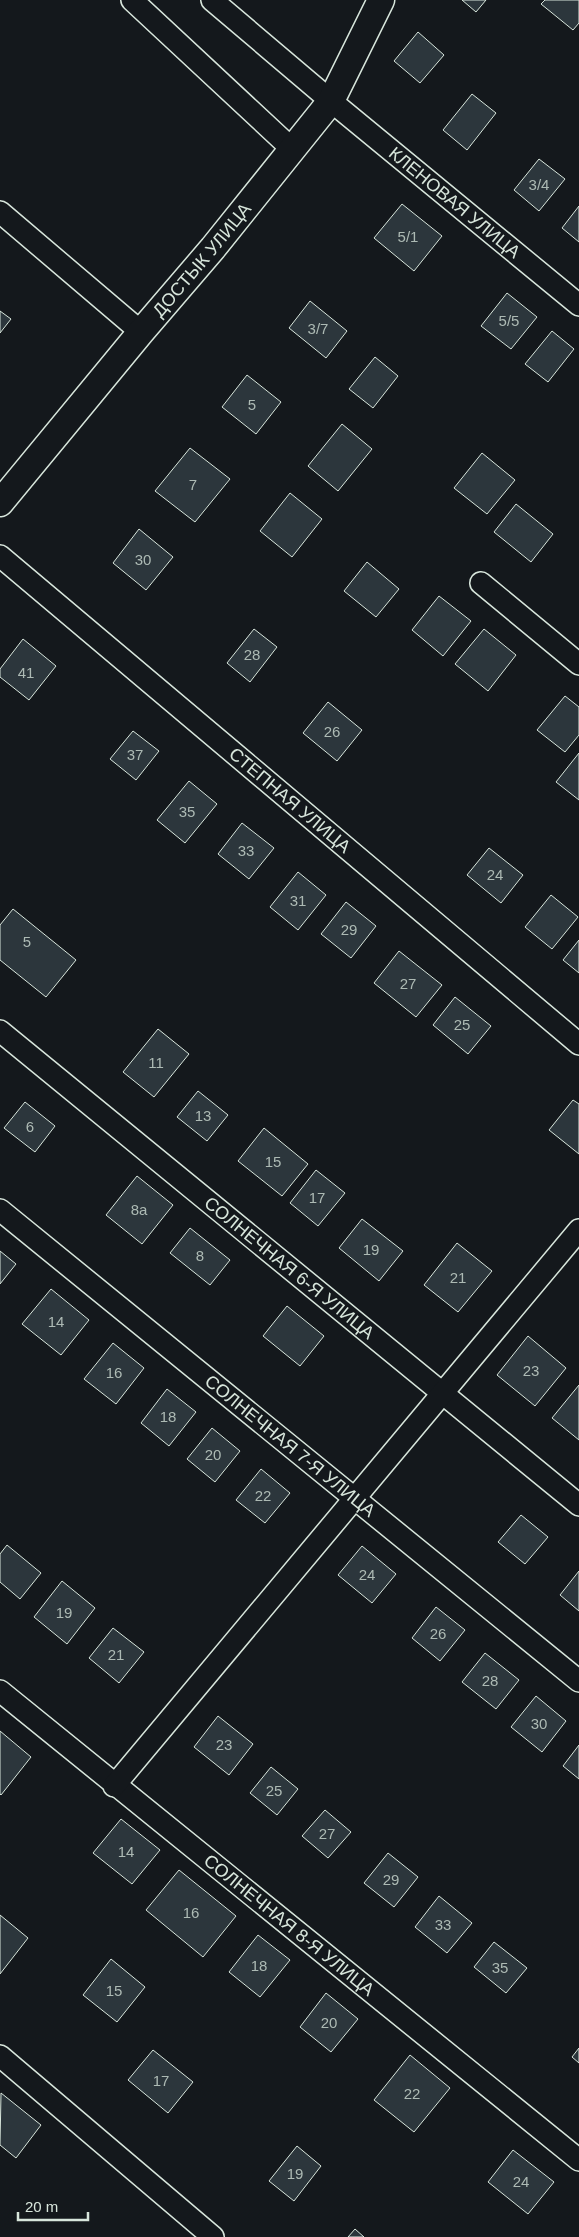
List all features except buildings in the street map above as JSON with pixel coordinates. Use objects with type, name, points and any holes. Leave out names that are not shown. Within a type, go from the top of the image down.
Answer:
[{"type":"street","points":[[132,0],[292,149]]},
{"type":"street","name":"КЛЕНОВАЯ УЛИЦА","points":[[212,0],[331,102],[579,304]]},
{"type":"street","name":"ДОСТЫК УЛИЦА","points":[[0,503],[213,248],[331,102],[380,0]]},
{"type":"street","points":[[0,212],[141,332]]},
{"type":"street","name":"СТЕПНАЯ УЛИЦА","points":[[0,556],[579,1044]]},
{"type":"street","points":[[481,583],[579,664]]},
{"type":"street","name":"СОЛНЕЧНАЯ 6-Я УЛИЦА","points":[[0,1031],[579,1505]]},
{"type":"street","name":"СОЛНЕЧНАЯ 7-Я УЛИЦА","points":[[0,1210],[579,1681]]},
{"type":"street","points":[[114,1786],[579,1230]]},
{"type":"street","name":"СОЛНЕЧНАЯ 8-Я УЛИЦА","points":[[0,1692],[579,2160]]},
{"type":"street","points":[[0,2056],[214,2237]]}]
